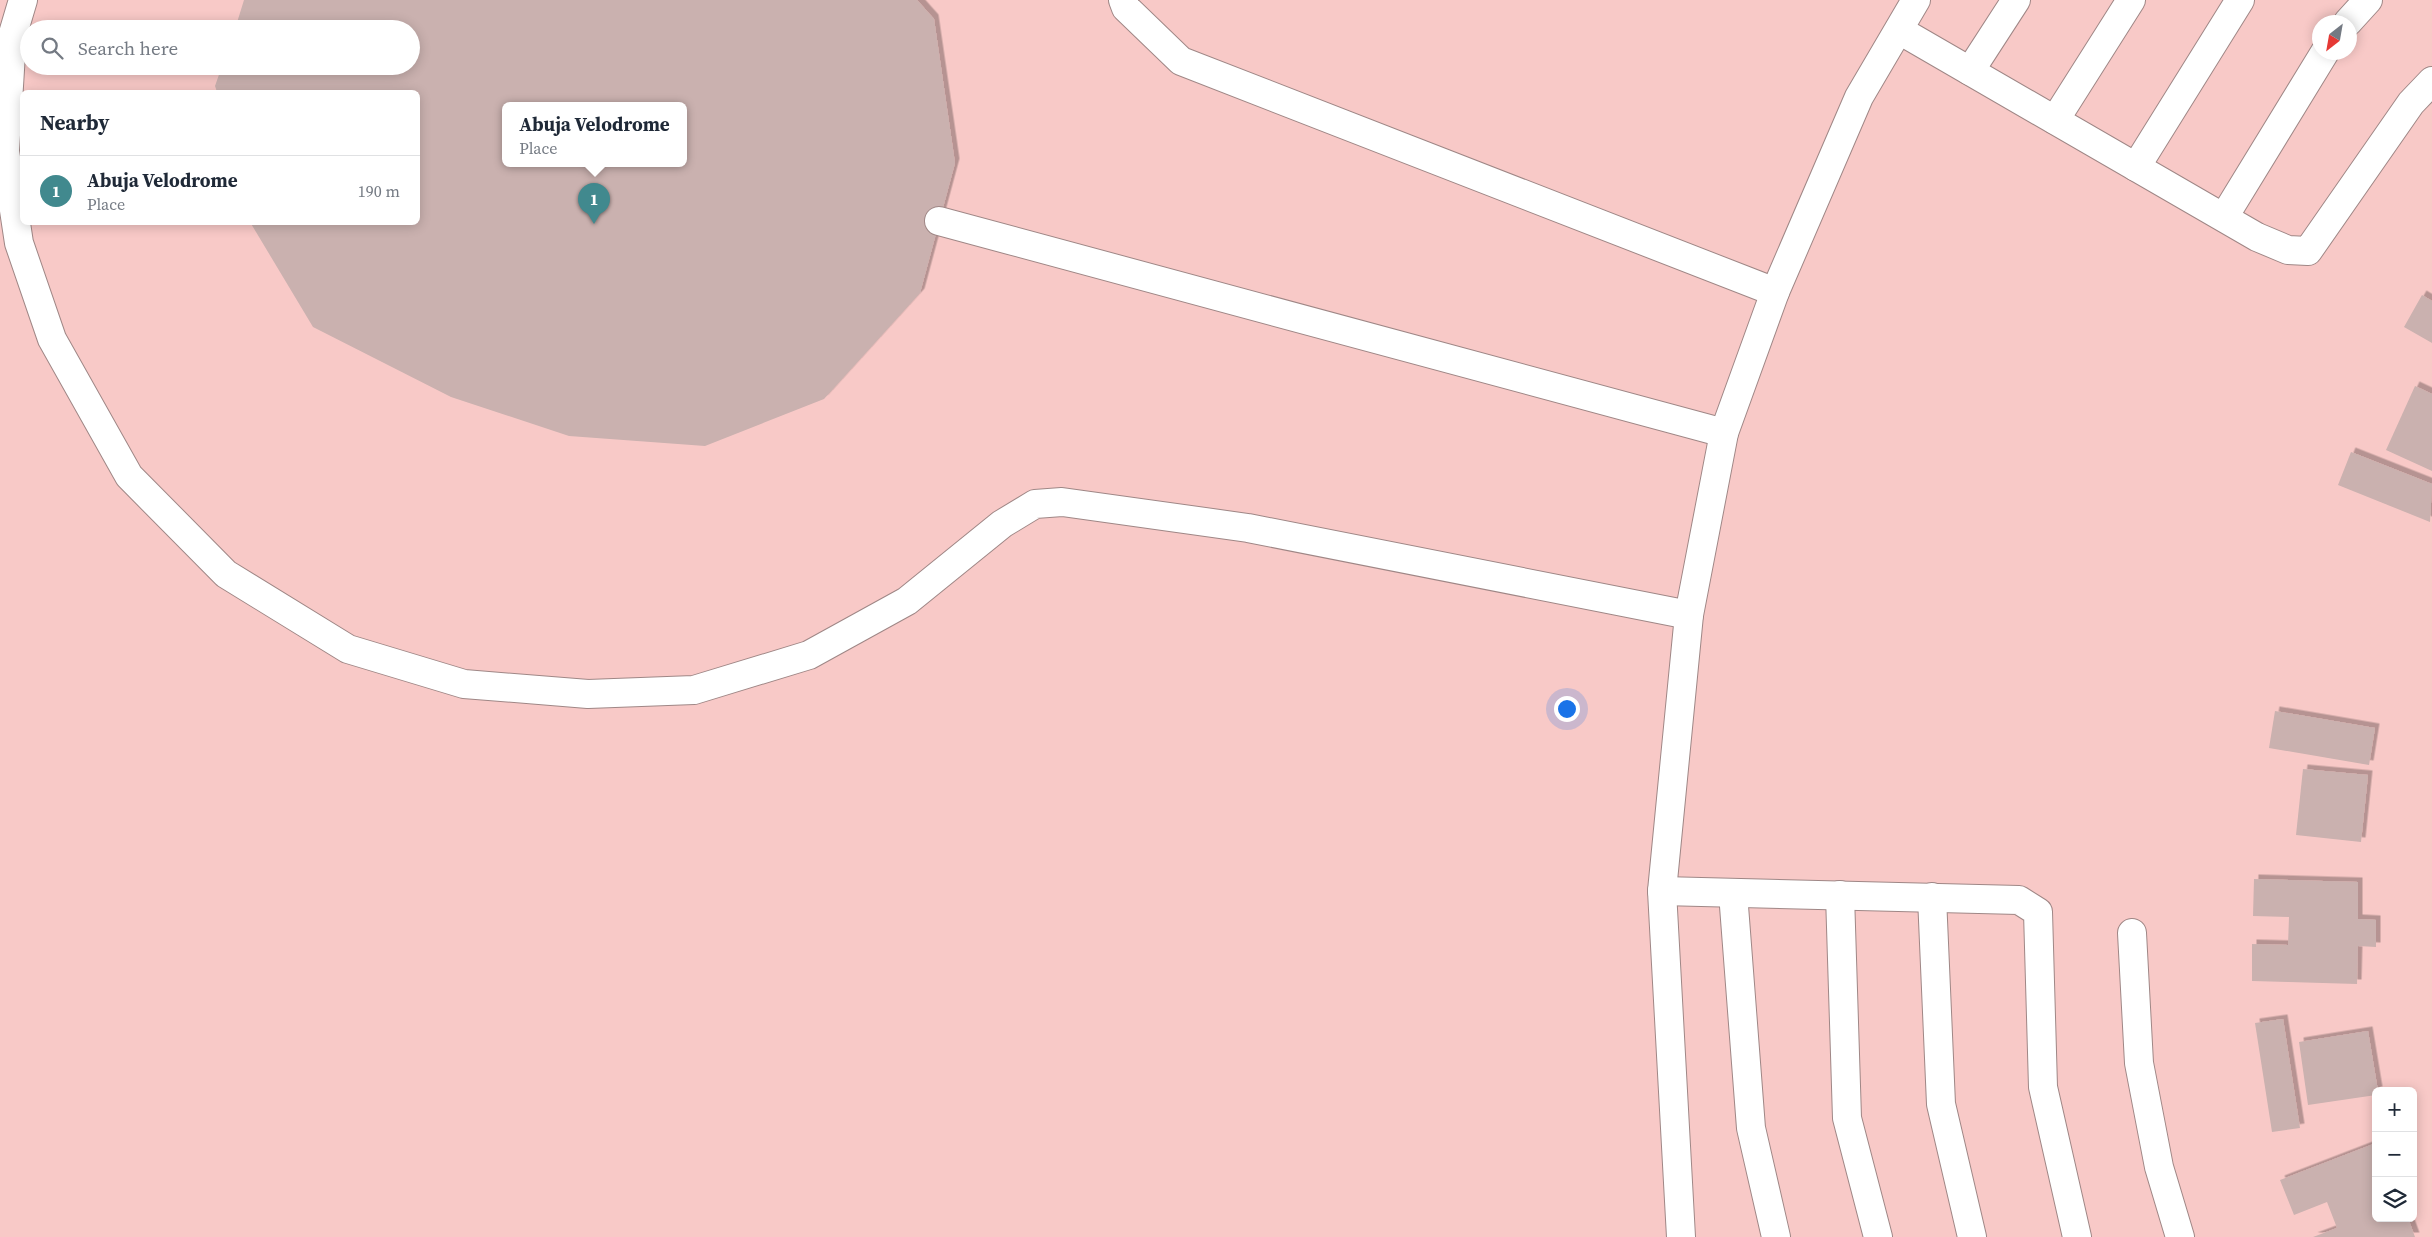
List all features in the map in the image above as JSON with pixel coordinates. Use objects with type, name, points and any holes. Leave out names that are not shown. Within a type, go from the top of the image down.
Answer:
[{"type":"lane","points":[[23,0],[12,37],[4,151],[19,243],[52,339],[129,476],[226,574],[348,649],[464,684],[588,694],[694,690],[809,656],[907,600],[1010,519],[1035,504],[1062,502],[1248,528],[1690,615]]},
{"type":"lane","points":[[1123,0],[1126,8],[1181,61],[1775,292]]},
{"type":"lane","points":[[1681,1237],[1662,891],[1690,615],[1724,433],[1775,292],[1859,97],[1916,0]]},
{"type":"lane","points":[[1970,71],[2016,0]]},
{"type":"lane","points":[[2055,120],[2131,0]]},
{"type":"lane","points":[[2136,166],[2240,0]]},
{"type":"lane","points":[[2354,15],[2368,0]]},
{"type":"lane","points":[[1899,30],[2257,236],[2288,250],[2308,251],[2411,104],[2432,81]]},
{"type":"lane","points":[[2224,217],[2320,60]]},
{"type":"lane","points":[[940,222],[1724,433]]},
{"type":"lane","points":[[1662,891],[2019,900],[2038,912],[2043,1087],[2077,1237]]},
{"type":"lane","points":[[1733,893],[1751,1128],[1776,1237]]},
{"type":"lane","points":[[1840,895],[1847,1118],[1878,1237]]},
{"type":"lane","points":[[1932,897],[1941,1104],[1972,1237]]},
{"type":"lane","points":[[2132,933],[2139,1063],[2159,1167],[2180,1237]]},
{"type":"shaded area","points":[[0,0],[2432,0],[2432,1237],[0,1237]]},
{"type":"building","points":[[244,0],[917,0],[934,19],[955,163],[920,293],[824,399],[705,446],[569,436],[451,397],[313,327],[252,225],[420,225],[420,90],[216,90],[215,86],[219,75],[420,75],[420,20],[238,20]]},
{"type":"building","points":[[2422,295],[2432,301],[2432,343],[2404,327]]},
{"type":"building","points":[[2415,386],[2432,394],[2432,471],[2386,450]]},
{"type":"building","points":[[2351,452],[2432,484],[2430,522],[2338,485]]},
{"type":"building","points":[[2275,711],[2375,728],[2369,765],[2269,748]]},
{"type":"building","points":[[2303,769],[2368,775],[2361,842],[2296,835]]},
{"type":"building","points":[[2254,879],[2358,882],[2358,919],[2376,920],[2376,947],[2358,946],[2357,984],[2252,981],[2252,944],[2288,945],[2289,917],[2253,916]]},
{"type":"building","points":[[2283,1019],[2300,1128],[2272,1132],[2255,1023]]},
{"type":"building","points":[[2368,1031],[2377,1087],[2372,1087],[2372,1096],[2308,1105],[2299,1042]]},
{"type":"building","points":[[2372,1145],[2372,1222],[2409,1222],[2415,1237],[2313,1237],[2337,1228],[2327,1202],[2294,1215],[2280,1180]]},
{"type":"place","name":"Abuja Velodrome","points":[[594,224]]}]
